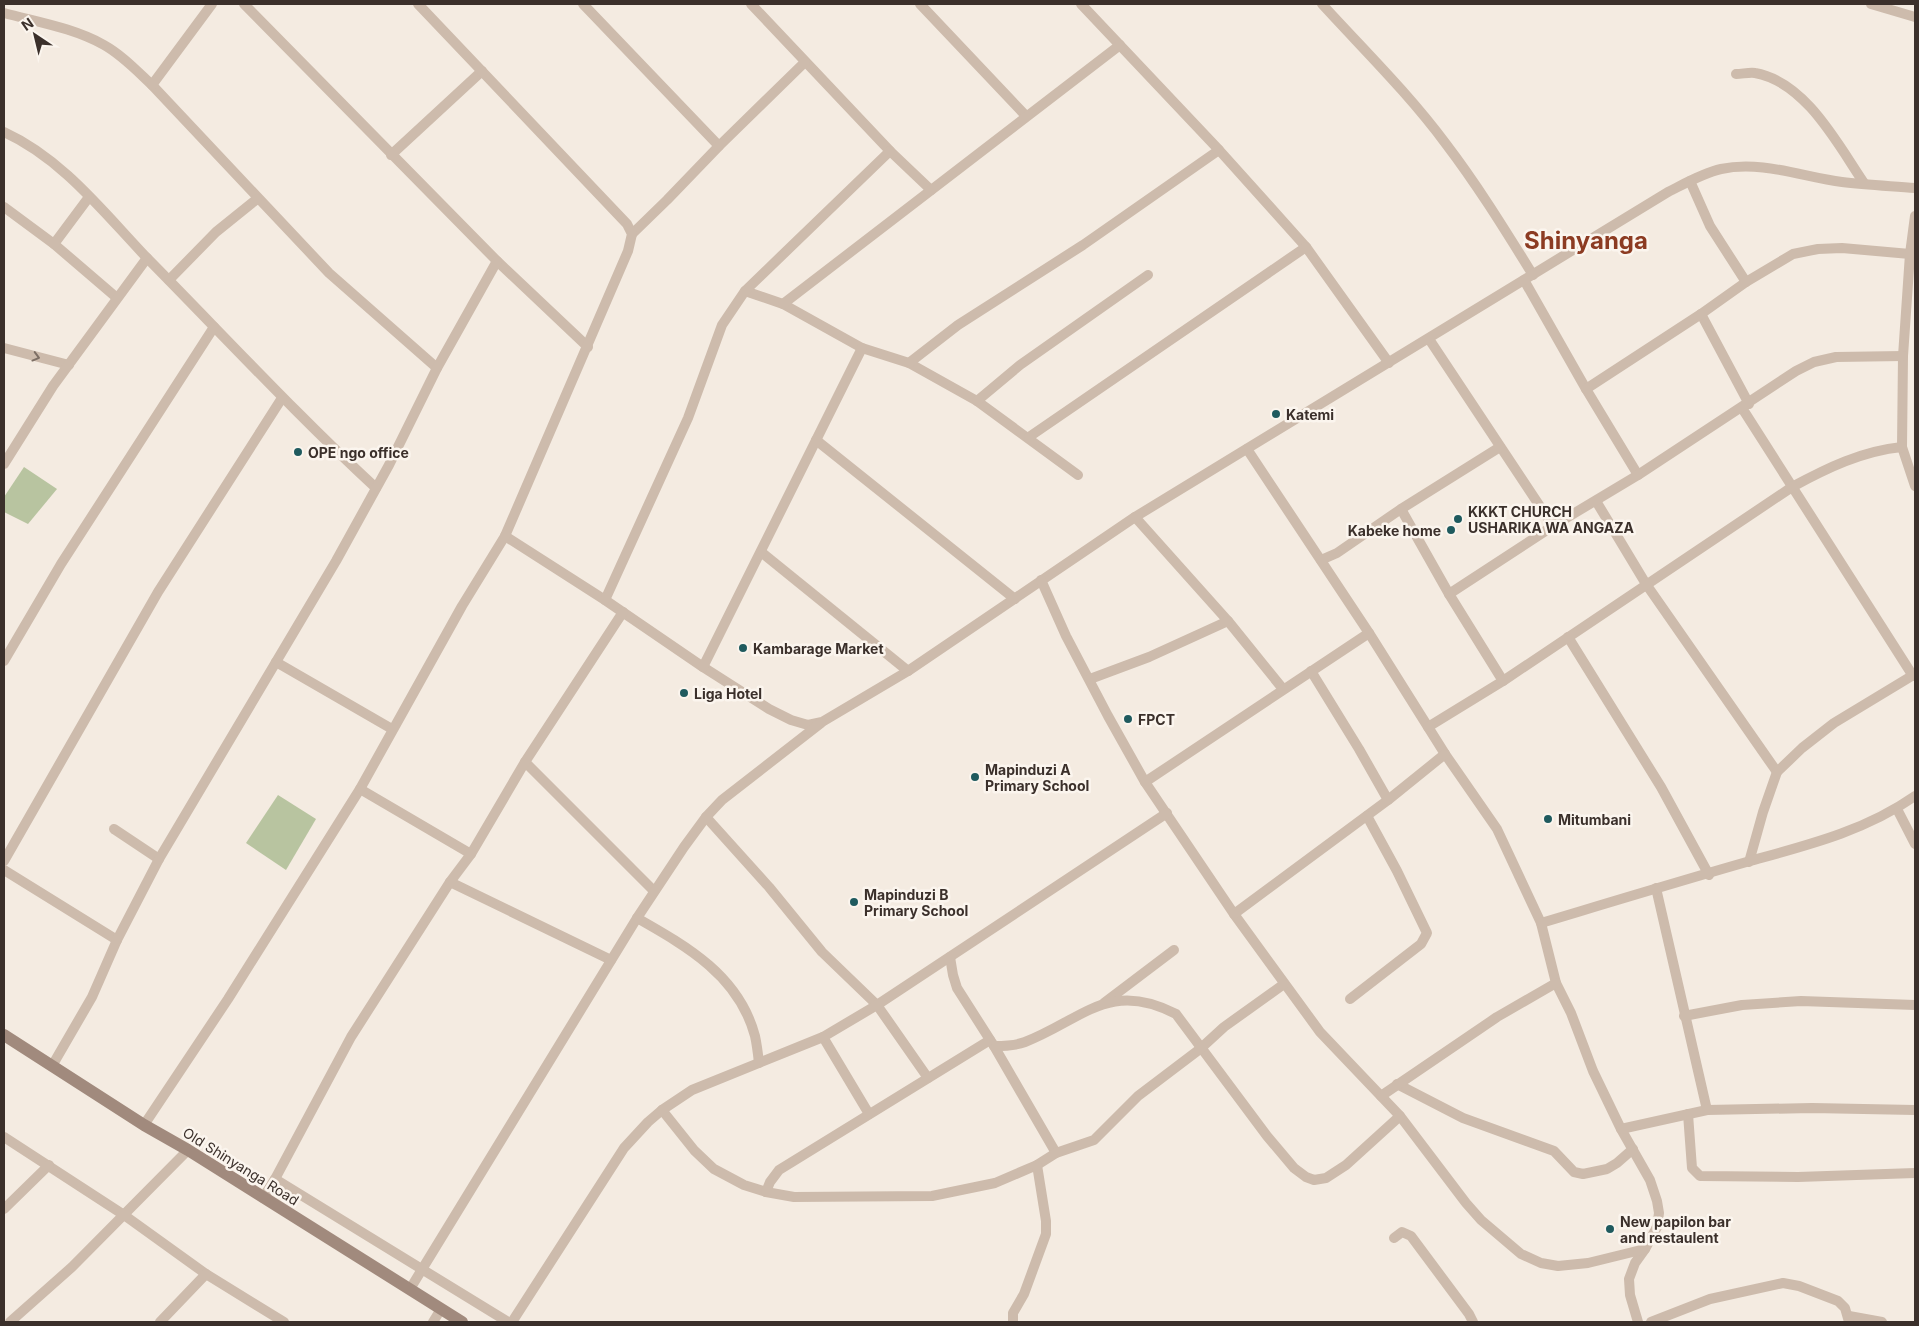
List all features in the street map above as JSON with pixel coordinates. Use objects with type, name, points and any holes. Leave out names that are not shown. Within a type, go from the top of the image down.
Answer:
[{"type":"main road","name":"Old Shinyanga Road","points":[[4,1036],[462,1322]]},
{"type":"street","points":[[152,86],[212,4]]},
{"type":"street","points":[[244,4],[497,261],[588,347]]},
{"type":"street","points":[[418,4],[616,212],[627,224],[632,234]]},
{"type":"street","points":[[583,4],[718,146]]},
{"type":"street","points":[[751,4],[890,151],[931,190]]},
{"type":"street","points":[[920,4],[1026,116]]},
{"type":"street","points":[[1081,4],[1219,150],[1306,247],[1389,363]]},
{"type":"street","points":[[1322,4],[1406,95],[1445,143],[1487,200],[1586,389],[1638,475]]},
{"type":"street","points":[[1871,4],[1915,18]]},
{"type":"street","points":[[4,13],[83,36],[105,45],[125,59],[329,273],[437,368]]},
{"type":"street","points":[[783,304],[1120,45]]},
{"type":"street","points":[[144,1125],[228,1000],[360,789],[462,606],[505,536],[588,347],[628,251],[632,234],[718,146],[805,62]]},
{"type":"street","points":[[391,155],[482,71]]},
{"type":"street","points":[[1736,74],[1755,73],[1775,80],[1795,93],[1815,112],[1864,183]]},
{"type":"street","points":[[4,132],[49,158],[170,280],[327,444],[376,488]]},
{"type":"street","points":[[908,363],[958,325],[1083,245],[1219,150]]},
{"type":"street","points":[[605,600],[688,418],[722,325],[745,291],[890,151]]},
{"type":"street","points":[[410,1290],[637,918],[706,817],[722,800],[822,722],[839,714],[908,671],[1134,517],[1668,192],[1690,181],[1721,169],[1747,167],[1781,169],[1842,182],[1915,188]]},
{"type":"street","points":[[1690,181],[1710,226],[1746,282]]},
{"type":"street","points":[[54,244],[89,197]]},
{"type":"street","points":[[170,280],[216,232],[257,199]]},
{"type":"street","points":[[4,207],[54,244],[117,298]]},
{"type":"street","points":[[1915,216],[1910,254],[1903,356],[1902,447],[1915,486]]},
{"type":"street","points":[[1029,437],[1306,247]]},
{"type":"street","points":[[1586,389],[1701,314],[1746,282],[1793,254],[1818,249],[1842,248],[1910,254]]},
{"type":"street","points":[[4,464],[53,386],[147,258]]},
{"type":"street","points":[[52,1066],[92,997],[117,940],[159,859],[336,561],[390,465],[437,368],[497,261]]},
{"type":"street","points":[[978,401],[1020,365],[1148,275]]},
{"type":"street","points":[[745,291],[783,304],[862,348],[908,363],[978,401],[1078,475]]},
{"type":"street","points":[[1701,314],[1746,406],[1792,487],[1914,675],[1834,723],[1802,748],[1777,772],[1762,812],[1749,862]]},
{"type":"street","points":[[4,661],[61,564],[214,327]]},
{"type":"street","points":[[1429,339],[1554,526]]},
{"type":"street","points":[[4,348],[69,365]]},
{"type":"street","points":[[703,667],[862,348]]},
{"type":"street","points":[[1449,594],[1746,406],[1796,371],[1814,362],[1836,357],[1903,356]]},
{"type":"street","points":[[4,861],[158,592],[282,398]]},
{"type":"street","points":[[816,440],[1015,599]]},
{"type":"street","points":[[1321,560],[1337,553],[1500,447]]},
{"type":"street","points":[[1428,727],[1503,681],[1792,487],[1832,466],[1861,455],[1902,447]]},
{"type":"street","points":[[1247,449],[1369,633],[1428,727],[1497,829],[1541,923],[1556,983],[1571,1013],[1593,1071],[1621,1129],[1650,1180],[1659,1214],[1657,1227],[1635,1263],[1629,1279],[1630,1295],[1638,1322]]},
{"type":"street","points":[[1596,501],[1646,584],[1777,772]]},
{"type":"street","points":[[1401,510],[1449,594],[1503,681]]},
{"type":"street","points":[[1134,517],[1228,621],[1283,689]]},
{"type":"street","points":[[505,536],[769,709],[791,720],[808,724],[822,722]]},
{"type":"street","points":[[761,552],[908,671]]},
{"type":"street","points":[[1041,580],[1066,636],[1145,782],[1234,914],[1320,1032],[1400,1116],[1481,1220],[1521,1254],[1541,1263],[1558,1266],[1588,1263],[1645,1249]]},
{"type":"street","points":[[263,1198],[351,1037],[450,882],[471,854],[525,762],[623,612]]},
{"type":"street","points":[[1090,679],[1149,657],[1228,621]]},
{"type":"street","points":[[1145,782],[1369,633]]},
{"type":"street","points":[[1568,638],[1661,787],[1709,875]]},
{"type":"street","points":[[276,662],[392,729]]},
{"type":"street","points":[[1310,671],[1360,749],[1388,800]]},
{"type":"street","points":[[1234,914],[1367,816],[1446,754]]},
{"type":"street","points":[[525,762],[654,891]]},
{"type":"street","points":[[360,789],[471,854]]},
{"type":"street","points":[[1541,923],[1656,888],[1809,846],[1864,825],[1897,809],[1915,796]]},
{"type":"street","points":[[1897,809],[1915,844]]},
{"type":"street","points":[[512,1322],[624,1148],[662,1110],[692,1090],[823,1037],[950,958],[1167,813]]},
{"type":"street","points":[[1350,999],[1421,944],[1427,933],[1397,870],[1367,816]]},
{"type":"street","points":[[706,817],[769,888],[822,952],[877,1005],[928,1078]]},
{"type":"street","points":[[114,829],[159,859]]},
{"type":"street","points":[[4,870],[117,940]]},
{"type":"street","points":[[450,882],[611,960]]},
{"type":"street","points":[[1656,888],[1706,1110]]},
{"type":"street","points":[[637,918],[677,941],[708,964],[727,982],[749,1017],[756,1038],[759,1063]]},
{"type":"street","points":[[766,1192],[770,1182],[779,1170],[928,1078],[992,1043],[1024,1043],[1103,1003],[1174,950]]},
{"type":"street","points":[[950,958],[957,988],[992,1043],[1056,1153]]},
{"type":"street","points":[[1381,1096],[1497,1017],[1556,983]]},
{"type":"street","points":[[662,1110],[694,1150],[714,1169],[744,1185],[766,1192],[794,1197],[932,1196],[995,1183],[1037,1165],[1056,1153],[1094,1140],[1138,1096],[1200,1049],[1224,1027],[1284,984]]},
{"type":"street","points":[[1103,1003],[1134,1001],[1163,1008],[1176,1014],[1200,1049],[1278,1149],[1294,1168],[1306,1177],[1314,1180],[1326,1178],[1346,1165],[1400,1116]]},
{"type":"street","points":[[1684,1016],[1742,1005],[1801,1001],[1915,1005]]},
{"type":"street","points":[[823,1037],[869,1114]]},
{"type":"street","points":[[1397,1084],[1463,1118],[1554,1151],[1574,1172],[1584,1174],[1606,1169],[1617,1163],[1633,1149]]},
{"type":"street","points":[[1621,1129],[1706,1110],[1812,1108],[1915,1110]]},
{"type":"street","points":[[1688,1114],[1692,1168],[1700,1176],[1798,1177],[1915,1173]]},
{"type":"street","points":[[4,1136],[124,1215],[206,1274],[284,1322]]},
{"type":"street","points":[[10,1322],[72,1267],[188,1150]]},
{"type":"street","points":[[4,1208],[49,1165]]},
{"type":"street","points":[[1013,1322],[1013,1313],[1024,1294],[1046,1234],[1046,1221],[1037,1165]]},
{"type":"street","points":[[275,1179],[508,1322]]},
{"type":"street","points":[[1394,1238],[1402,1232],[1411,1236],[1473,1322]]},
{"type":"street","points":[[160,1322],[206,1274]]},
{"type":"street","points":[[1651,1322],[1710,1299],[1784,1283],[1799,1286],[1838,1302],[1845,1308],[1849,1319],[1882,1322]]},
{"type":"street","points":[[432,1322],[441,1309]]},
{"type":"green space","points":[[24,467],[57,489],[28,524],[4,512],[4,497]]},
{"type":"green space","points":[[278,795],[316,819],[286,870],[246,843]]},
{"type":"place","name":"Katemi","points":[[1276,414]]},
{"type":"place","name":"OPE ngo office","points":[[298,452]]},
{"type":"place","name":"KKKT CHURCH USHARIKA WA ANGAZA","points":[[1458,519]]},
{"type":"place","name":"Kabeke home","points":[[1451,530]]},
{"type":"place","name":"Kambarage Market","points":[[743,648]]},
{"type":"place","name":"Liga Hotel","points":[[684,693]]},
{"type":"place","name":"FPCT","points":[[1128,719]]},
{"type":"place","name":"Mapinduzi A Primary School","points":[[975,777]]},
{"type":"place","name":"Mitumbani","points":[[1548,819]]},
{"type":"place","name":"Mapinduzi B Primary School","points":[[854,902]]},
{"type":"place","name":"New papilon bar and restaulent","points":[[1610,1229]]},
{"type":"district","name":"Shinyanga","points":[[1586,240]]}]
